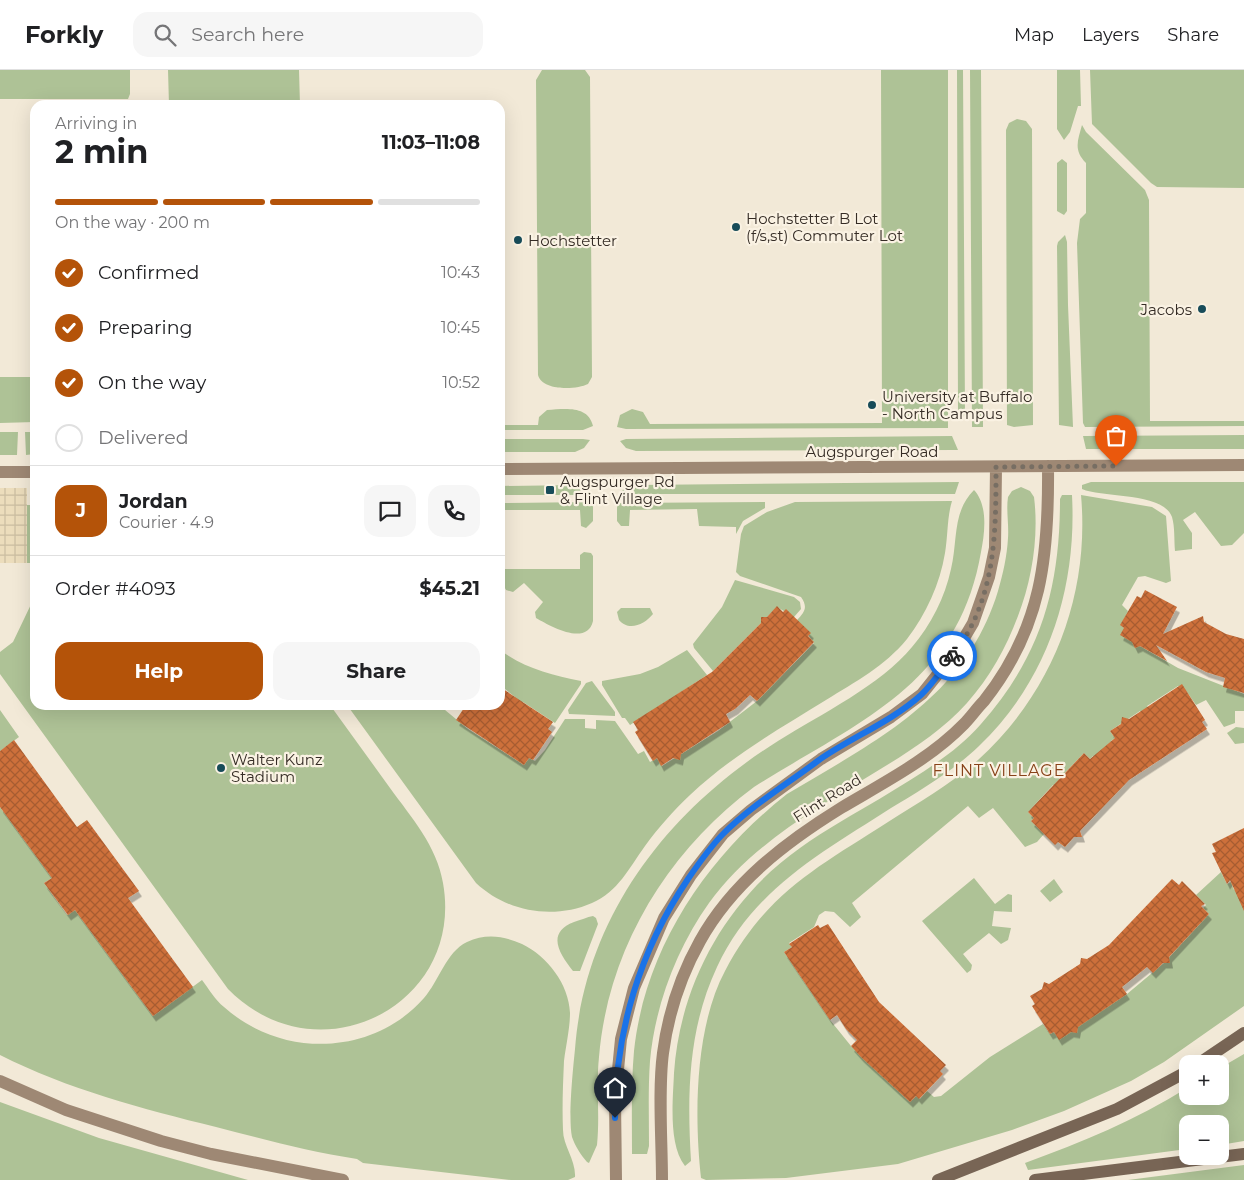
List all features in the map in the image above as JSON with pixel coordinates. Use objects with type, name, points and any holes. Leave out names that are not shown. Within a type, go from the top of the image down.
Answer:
[{"type":"main road","points":[[1211,1055],[1244,1033]]},
{"type":"main road","points":[[938,1180],[1117,1109],[1179,1076]]},
{"type":"main road","points":[[1036,1180],[1244,1154]]},
{"type":"street","name":"Augspurger Road","points":[[505,469],[1244,465]]},
{"type":"street","name":"Flint Road","points":[[662,1180],[663,1054],[672,1008],[700,940],[742,883],[799,834],[929,753],[964,724],[1001,679],[1021,644],[1035,607],[1044,568],[1048,509],[1048,466]]},
{"type":"street","points":[[616,1180],[615,1100],[621,1039],[634,988],[664,918],[696,868],[723,834],[751,810],[821,759],[891,716],[922,694],[957,650],[973,623],[989,577],[995,548],[996,467]]},
{"type":"street","points":[[0,472],[30,472]]},
{"type":"street","points":[[0,1081],[66,1110],[132,1133],[211,1154],[322,1178],[343,1180]]},
{"type":"green space","points":[[0,70],[130,70],[130,94],[128,99],[0,99]]},
{"type":"green space","points":[[168,70],[299,70],[300,100],[169,100]]},
{"type":"green space","points":[[542,70],[585,70],[590,77],[592,377],[588,384],[568,388],[546,384],[538,375],[536,80]]},
{"type":"green space","points":[[881,70],[948,70],[948,428],[626,429],[617,427],[620,415],[632,409],[643,412],[650,424],[882,423]]},
{"type":"green space","points":[[957,70],[963,70],[965,415],[962,418],[958,416]]},
{"type":"green space","points":[[970,70],[981,70],[983,427],[972,427]]},
{"type":"green space","points":[[1057,70],[1080,70],[1081,106],[1078,106],[1070,132],[1064,140],[1057,129]]},
{"type":"green space","points":[[1090,70],[1244,70],[1244,188],[1157,187],[1151,183],[1092,124]]},
{"type":"green space","points":[[1017,119],[1026,121],[1032,129],[1033,425],[1014,427],[1007,425],[1006,130],[1009,123]]},
{"type":"green space","points":[[1082,125],[1086,132],[1145,190],[1149,200],[1150,421],[1244,421],[1244,426],[1085,427],[1083,423],[1077,243],[1080,219],[1086,213],[1086,163],[1079,154],[1078,149]]},
{"type":"green space","points":[[1062,159],[1067,163],[1067,211],[1064,215],[1057,211],[1057,163]]},
{"type":"green space","points":[[1065,235],[1067,242],[1073,427],[1059,425],[1057,246],[1058,242]]},
{"type":"green space","points":[[0,377],[30,377],[30,422],[0,423]]},
{"type":"green space","points":[[568,409],[581,411],[590,419],[593,426],[583,430],[505,430],[505,425],[538,425],[539,417],[547,410]]},
{"type":"green space","points":[[0,432],[18,432],[17,455],[0,455]]},
{"type":"green space","points":[[25,432],[30,432],[30,455],[26,455]]},
{"type":"green space","points":[[1244,435],[1244,449],[1086,449],[1083,436]]},
{"type":"green space","points":[[952,436],[958,450],[636,451],[626,448],[620,441],[626,439]]},
{"type":"green space","points":[[505,439],[590,440],[584,448],[575,452],[505,452]]},
{"type":"green space","points":[[959,482],[955,494],[619,494],[626,487],[637,485]]},
{"type":"green space","points":[[1091,482],[1244,482],[1244,533],[1232,545],[1221,546],[1195,512],[1183,520],[1192,533],[1192,549],[1175,551],[1173,521],[1166,509],[1157,503],[1145,500],[1082,489],[1082,485]]},
{"type":"green space","points":[[577,485],[586,488],[591,495],[505,495],[505,486]]},
{"type":"green space","points":[[1021,487],[1030,491],[1034,497],[1036,527],[1031,573],[1018,616],[997,662],[967,703],[935,733],[785,830],[744,863],[709,903],[687,939],[662,998],[650,1061],[649,1146],[647,1154],[632,1154],[633,1064],[640,1013],[651,976],[666,941],[685,908],[706,876],[731,846],[758,819],[787,794],[853,755],[914,712],[941,688],[964,660],[983,628],[998,591],[1007,545],[1008,497],[1012,491]]},
{"type":"green space","points":[[974,490],[982,503],[984,536],[969,598],[950,636],[926,668],[898,695],[865,719],[754,787],[723,813],[695,841],[670,872],[648,905],[629,941],[615,978],[605,1017],[598,1068],[597,1145],[589,1163],[587,1162],[575,1144],[571,1129],[571,1093],[575,1049],[582,1000],[595,954],[615,911],[639,871],[668,834],[701,800],[738,769],[778,741],[884,674],[912,647],[931,620],[941,600],[951,569],[959,517],[967,499]]},
{"type":"green space","points":[[1062,495],[1072,495],[1069,565],[1063,598],[1053,631],[1040,662],[1023,692],[1003,720],[979,746],[948,772],[840,840],[792,875],[750,915],[732,940],[707,990],[695,1038],[689,1111],[691,1161],[685,1166],[676,1146],[674,1134],[674,1073],[678,1040],[686,1008],[697,976],[711,947],[729,919],[750,893],[774,869],[819,835],[946,756],[981,724],[1002,698],[1019,673],[1043,619],[1051,591],[1056,562],[1060,499]]},
{"type":"green space","points":[[1081,495],[1152,507],[1166,516],[1171,581],[1166,583],[1145,576],[1138,577],[1122,605],[1128,611],[1121,625],[1140,646],[1178,668],[1244,694],[1244,711],[1235,711],[1235,723],[1224,727],[1206,700],[1196,705],[1187,692],[1178,686],[1147,706],[1152,714],[1145,718],[1140,711],[1110,731],[1115,738],[1111,741],[1115,747],[1098,760],[1093,756],[1090,759],[1084,753],[1059,779],[1059,791],[1053,785],[1028,812],[1034,818],[1031,821],[1044,834],[1037,842],[1025,847],[993,808],[979,818],[968,806],[852,903],[861,917],[850,927],[834,912],[825,911],[819,915],[814,927],[789,943],[792,947],[784,952],[830,1020],[851,1046],[910,1102],[916,1096],[920,1099],[927,1091],[934,1097],[941,1096],[990,1057],[1043,1024],[1050,1034],[1054,1032],[1059,1039],[1127,994],[1164,963],[1209,914],[1203,908],[1206,905],[1196,895],[1221,872],[1227,884],[1231,882],[1234,890],[1244,885],[1244,1006],[1164,1062],[1131,1081],[1064,1111],[1012,1130],[898,1164],[786,1178],[706,1180],[701,1178],[698,1100],[702,1044],[715,993],[725,971],[741,944],[776,901],[816,868],[934,793],[968,769],[1004,733],[1027,704],[1046,673],[1061,640],[1072,605],[1079,569],[1082,532]]},
{"type":"green space","points":[[952,501],[940,576],[920,619],[907,639],[869,673],[755,744],[705,781],[672,813],[645,846],[622,879],[609,893],[601,898],[577,908],[546,912],[516,907],[488,893],[476,883],[351,710],[445,710],[468,729],[524,765],[529,758],[535,761],[545,750],[565,719],[585,719],[585,728],[596,729],[596,720],[615,721],[638,754],[644,751],[650,762],[657,758],[662,766],[718,731],[757,701],[814,643],[797,620],[805,609],[801,597],[740,576],[736,572],[741,534],[744,526],[767,512],[795,502]]},
{"type":"green space","points":[[593,502],[593,521],[586,528],[581,526],[580,510],[505,510],[505,503]]},
{"type":"green space","points":[[765,502],[765,508],[743,521],[736,534],[736,527],[699,526],[697,509],[630,510],[629,526],[621,526],[617,521],[617,503]]},
{"type":"green space","points":[[27,505],[30,505],[30,563],[27,563]]},
{"type":"green space","points":[[584,552],[591,553],[593,556],[593,621],[589,629],[584,633],[568,632],[550,626],[536,618],[535,612],[543,602],[524,583],[513,592],[506,590],[505,569],[580,569],[580,555]]},
{"type":"green space","points":[[735,580],[794,597],[800,602],[801,609],[794,617],[777,607],[713,671],[694,648],[693,644],[722,607]]},
{"type":"green space","name":"Walter Kunz Stadium","points":[[30,606],[30,710],[334,710],[422,832],[440,869],[443,883],[444,927],[431,964],[408,995],[377,1016],[341,1028],[302,1028],[264,1016],[228,989],[0,674],[0,652],[13,642]]},
{"type":"green space","points":[[621,608],[650,608],[653,614],[646,621],[637,625],[627,626],[619,620],[617,612]]},
{"type":"green space","points":[[687,650],[707,675],[630,725],[625,718],[622,718],[602,685],[602,681],[640,674],[658,667]]},
{"type":"green space","points":[[505,653],[538,670],[581,681],[581,684],[555,723],[523,702],[511,704],[515,697],[505,689]]},
{"type":"green space","points":[[592,681],[615,712],[615,716],[569,714],[568,710],[586,683]]},
{"type":"green space","points":[[0,710],[19,737],[0,751]]},
{"type":"green space","points":[[1236,727],[1244,728],[1244,743],[1235,744],[1227,733]]},
{"type":"green space","points":[[0,807],[52,878],[44,883],[67,915],[75,910],[153,1016],[202,980],[224,1007],[247,1024],[272,1035],[299,1042],[326,1044],[353,1040],[379,1031],[403,1017],[424,998],[448,960],[467,942],[481,937],[502,937],[531,949],[548,963],[555,972],[566,992],[569,1002],[569,1031],[564,1061],[563,1130],[565,1142],[574,1165],[575,1177],[568,1180],[511,1180],[363,1163],[357,1159],[286,1145],[106,1097],[52,1078],[0,1055]]},
{"type":"green space","points":[[974,878],[995,904],[1008,894],[1012,895],[1012,912],[994,911],[992,926],[1011,928],[1008,940],[1001,944],[989,933],[963,954],[972,965],[971,970],[967,973],[922,921]]},
{"type":"green space","points":[[1054,879],[1063,892],[1050,902],[1040,891]]},
{"type":"green space","points":[[593,916],[598,924],[580,971],[573,971],[563,957],[558,944],[560,932],[574,922]]},
{"type":"green space","points":[[1244,1054],[1244,1141],[1229,1144],[1229,1115],[1179,1115],[1179,1150],[1028,1170],[1025,1163],[1108,1130],[1179,1093],[1179,1105],[1229,1105],[1229,1063]]},
{"type":"green space","points":[[0,1102],[99,1138],[248,1180],[0,1180]]},
{"type":"green space","points":[[1244,1165],[1244,1180],[1128,1180]]},
{"type":"shaded area","points":[[0,488],[27,488],[27,563],[0,563]]},
{"type":"building","points":[[1145,590],[1177,607],[1163,634],[1203,616],[1204,622],[1226,634],[1244,639],[1244,693],[1223,687],[1225,678],[1206,672],[1156,645],[1167,661],[1140,646],[1135,648],[1132,642],[1120,635],[1124,628],[1120,625],[1137,596],[1141,598]]},
{"type":"building","points":[[777,606],[783,612],[786,609],[811,633],[808,636],[814,642],[757,701],[750,695],[735,709],[726,714],[730,722],[681,754],[680,760],[673,758],[661,766],[657,758],[653,761],[635,732],[638,730],[633,722],[712,672],[761,623],[761,617],[767,617]]},
{"type":"building","points":[[1182,684],[1205,720],[1202,722],[1207,729],[1129,780],[1080,831],[1082,837],[1074,837],[1065,847],[1058,842],[1055,845],[1031,821],[1034,818],[1028,812],[1084,753],[1090,759],[1115,738],[1110,731],[1121,724],[1122,717],[1129,719]]},
{"type":"building","points":[[505,690],[553,722],[548,729],[552,732],[533,760],[529,758],[524,765],[456,720],[463,710],[505,710]]},
{"type":"building","points":[[14,740],[77,827],[87,820],[139,891],[128,898],[193,987],[153,1016],[75,910],[68,915],[44,883],[52,878],[0,807],[0,751]]},
{"type":"building","points":[[1244,828],[1244,911],[1230,880],[1227,884],[1212,853],[1216,852],[1212,844]]},
{"type":"building","points":[[1172,879],[1179,885],[1182,881],[1205,904],[1201,906],[1209,914],[1169,957],[1170,963],[1163,963],[1153,973],[1147,967],[1122,987],[1127,994],[1078,1027],[1077,1033],[1071,1032],[1059,1040],[1054,1032],[1050,1034],[1032,1006],[1035,1004],[1030,996],[1042,989],[1044,982],[1049,984],[1080,964],[1081,958],[1087,959],[1109,945]]},
{"type":"building","points":[[828,924],[879,1002],[946,1065],[940,1071],[943,1074],[919,1099],[916,1096],[910,1102],[861,1057],[851,1046],[857,1040],[846,1029],[837,1015],[830,1020],[784,952],[792,947],[789,944],[818,925],[820,928]]},
{"type":"way so far","points":[[952,656],[973,623],[989,577],[995,548],[996,467],[1116,466]]},
{"type":"place","name":"Hochstetter B Lot (f/s,st) Commuter Lot","points":[[736,227]]},
{"type":"place","name":"Hochstetter","points":[[518,240]]},
{"type":"place","name":"Jacobs","points":[[1202,309]]},
{"type":"place","name":"University at Buffalo - North Campus","points":[[872,405]]},
{"type":"place","name":"Augspurger Rd & Flint Village","points":[[550,490]]},
{"type":"place","name":"Walter Kunz Stadium","points":[[221,768]]},
{"type":"district","name":"FLINT VILLAGE","points":[[999,770]]},
{"type":"route","points":[[615,1118],[621,1039],[634,988],[664,918],[676,896],[706,854],[723,834],[751,810],[821,759],[891,716],[922,694],[952,656]]}]
